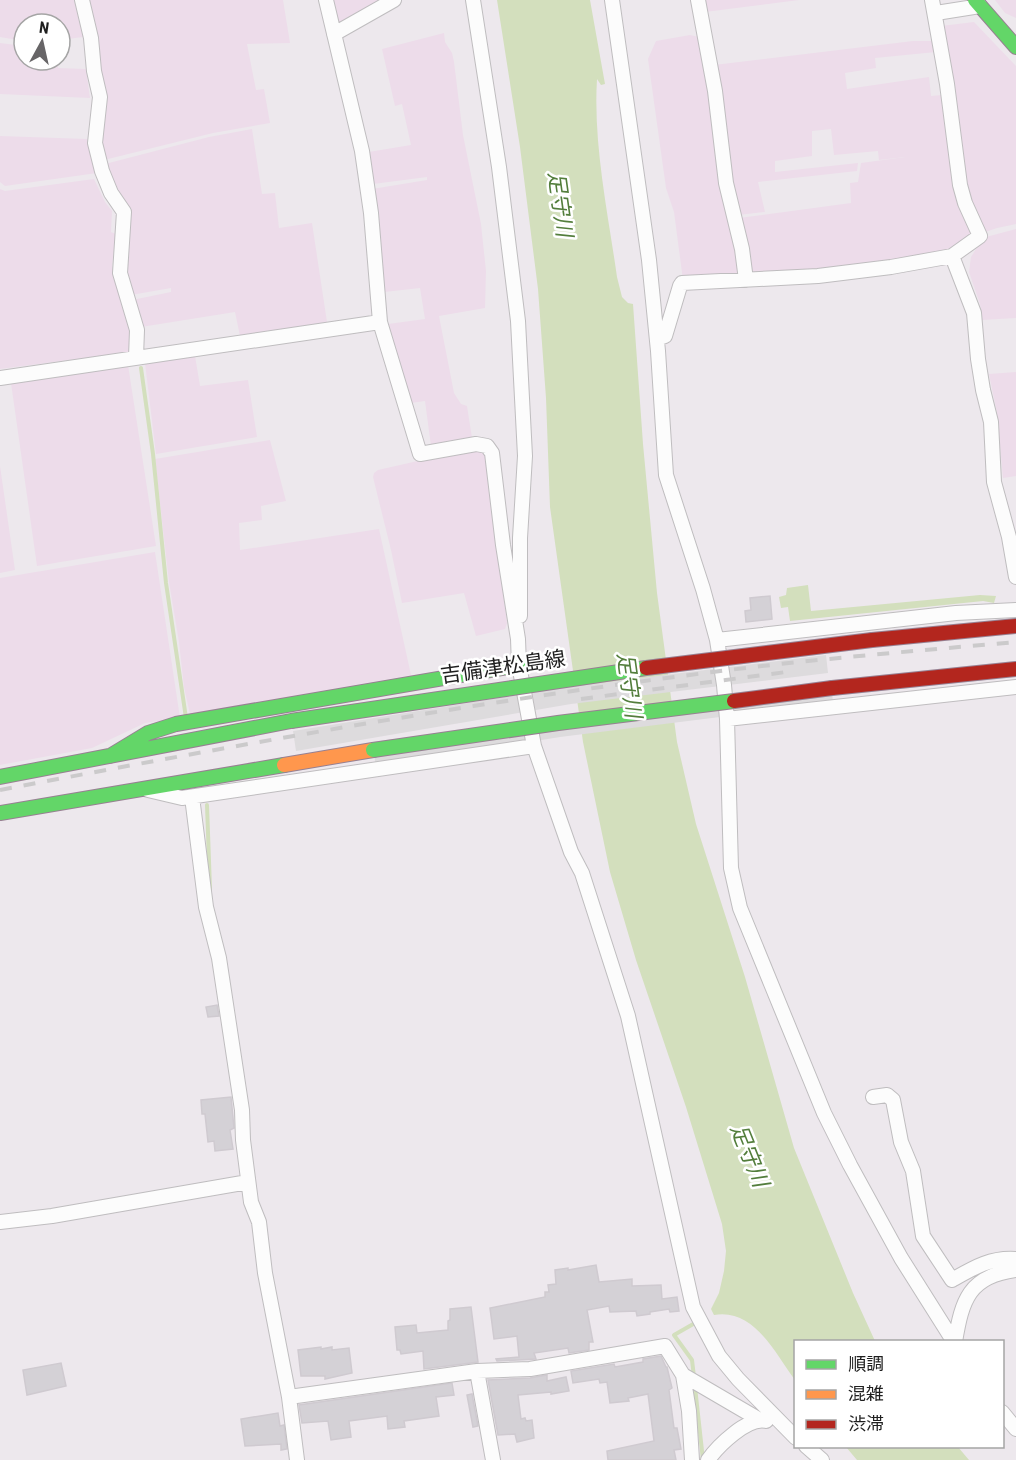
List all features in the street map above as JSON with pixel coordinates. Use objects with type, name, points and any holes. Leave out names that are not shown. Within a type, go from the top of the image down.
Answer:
[{"type":"main road","points":[[978,3],[1016,47]]},
{"type":"main road","name":"吉備津松島線","points":[[0,777],[291,721],[494,689],[715,658],[1016,626]]},
{"type":"main road","points":[[110,756],[148,733],[176,724],[519,665]]},
{"type":"main road","points":[[0,813],[373,750],[569,721],[831,688],[1016,669]]},
{"type":"street","points":[[82,0],[91,38],[94,71],[100,97],[95,143],[102,171],[111,193],[124,212],[120,273],[137,330],[135,357]]},
{"type":"street","points":[[326,0],[362,151],[371,213],[380,322],[420,454],[476,444],[487,446],[492,453],[503,545],[518,639],[519,665],[534,746],[571,852],[582,873],[628,1016],[693,1307],[719,1356],[794,1437]]},
{"type":"street","points":[[334,34],[394,0]]},
{"type":"street","points":[[473,0],[499,167],[518,321],[525,477],[520,538],[521,607],[518,639]]},
{"type":"street","points":[[612,0],[637,166],[657,339],[666,475],[717,640],[727,719],[731,868],[740,908],[824,1113],[901,1258],[954,1340]]},
{"type":"street","points":[[698,0],[715,91],[726,183],[742,249],[746,280]]},
{"type":"street","points":[[657,339],[664,336],[682,283],[818,276],[891,267],[952,256],[980,236],[960,186],[934,7],[978,3]]},
{"type":"street","points":[[952,256],[974,313],[979,370],[991,422],[994,482],[1009,537],[1016,577]]},
{"type":"street","points":[[0,378],[380,322]]},
{"type":"street","points":[[717,640],[956,613],[1016,610]]},
{"type":"street","points":[[727,719],[1016,687]]},
{"type":"street","points":[[139,788],[182,798],[192,797],[534,746]]},
{"type":"street","points":[[192,797],[206,907],[219,958],[242,1110],[243,1140],[251,1202],[259,1222],[265,1273],[292,1396],[297,1460]]},
{"type":"street","points":[[873,1097],[887,1095],[893,1100],[901,1142],[913,1171],[923,1236],[952,1280],[984,1262],[1003,1258],[1016,1259]]},
{"type":"street","points":[[0,1222],[52,1216],[248,1182]]},
{"type":"street","points":[[955,1340],[963,1304],[972,1288],[987,1279],[1016,1270]]},
{"type":"street","points":[[292,1396],[477,1371],[530,1369],[665,1346],[690,1379],[760,1420],[780,1423]]},
{"type":"street","points":[[477,1371],[493,1460]]},
{"type":"street","points":[[690,1379],[692,1460]]},
{"type":"street","points":[[1004,1414],[1016,1429]]},
{"type":"street","points":[[708,1459],[736,1432],[760,1420]]},
{"type":"street","points":[[808,1448],[822,1460]]},
{"type":"shaded area","points":[[0,0],[74,0],[83,37],[72,38],[72,12],[12,12],[12,39],[0,37]]},
{"type":"shaded area","points":[[87,0],[283,0],[290,43],[247,44],[256,90],[264,89],[270,123],[213,133],[104,160],[99,127],[105,125]]},
{"type":"shaded area","points":[[330,0],[387,0],[336,29]]},
{"type":"shaded area","points":[[703,0],[799,0],[705,12]]},
{"type":"shaded area","points":[[995,0],[1016,0],[1016,18],[1005,13]]},
{"type":"shaded area","points":[[974,22],[1016,66],[1016,224],[982,233],[966,199],[941,26]]},
{"type":"shaded area","points":[[444,33],[445,42],[452,53],[454,62],[463,135],[481,224],[486,271],[485,308],[439,316],[454,393],[461,404],[467,406],[472,438],[431,446],[425,401],[411,403],[388,324],[425,319],[420,288],[384,292],[372,189],[427,180],[427,177],[373,184],[369,152],[411,145],[402,104],[395,106],[382,49]]},
{"type":"shaded area","points":[[690,35],[703,38],[743,276],[683,280],[674,212],[666,188],[648,59],[656,41]]},
{"type":"shaded area","points":[[913,41],[933,41],[936,52],[875,58],[876,68],[845,73],[847,89],[929,77],[931,96],[942,95],[953,188],[961,213],[972,235],[951,252],[909,261],[751,276],[739,218],[851,203],[850,183],[858,182],[861,163],[905,157],[879,160],[878,151],[834,155],[831,129],[812,131],[812,156],[775,161],[775,172],[858,163],[857,171],[758,182],[765,212],[738,215],[714,65]]},
{"type":"shaded area","points":[[0,43],[12,44],[12,72],[72,72],[72,68],[86,69],[90,98],[0,94]]},
{"type":"shaded area","points":[[252,129],[262,194],[275,193],[279,228],[312,223],[327,322],[240,336],[235,312],[141,327],[132,300],[171,292],[171,288],[131,295],[123,269],[128,223],[105,164],[209,137]]},
{"type":"shaded area","points":[[0,136],[87,139],[97,173],[5,186],[0,182]]},
{"type":"shaded area","points":[[94,179],[112,211],[111,232],[116,234],[112,266],[130,322],[130,352],[0,369],[0,189],[5,191]]},
{"type":"shaded area","points":[[1016,229],[1016,318],[982,320],[980,304],[969,272],[971,257],[986,237]]},
{"type":"shaded area","points":[[195,356],[200,386],[248,380],[257,437],[156,454],[145,363]]},
{"type":"shaded area","points":[[128,365],[156,546],[37,566],[11,383]]},
{"type":"shaded area","points":[[1016,372],[1016,476],[1003,478],[997,413],[989,374]]},
{"type":"shaded area","points":[[270,440],[286,501],[261,506],[262,520],[239,523],[240,550],[379,529],[411,675],[190,714],[169,582],[155,459]]},
{"type":"shaded area","points":[[475,448],[485,453],[507,623],[505,629],[476,636],[464,593],[402,603],[373,477],[378,470]]},
{"type":"shaded area","points":[[0,466],[15,570],[0,573]]},
{"type":"shaded area","points":[[155,552],[180,718],[145,723],[92,748],[0,765],[0,578]]},
{"type":"water","name":"足守川","points":[[497,0],[590,0],[605,84],[601,85],[597,79],[597,128],[602,178],[617,277],[622,297],[628,303],[633,304],[657,593],[677,742],[696,824],[745,977],[794,1148],[875,1340],[794,1340],[794,1379],[771,1346],[752,1325],[741,1318],[714,1315],[711,1309],[719,1293],[724,1271],[726,1251],[722,1224],[686,1107],[636,960],[610,872],[583,742],[550,507],[546,398],[538,289],[520,147]]},
{"type":"water","points":[[808,585],[811,611],[980,595],[996,596],[994,603],[983,601],[790,621],[788,607],[781,608],[779,597],[786,595],[787,588]]},
{"type":"water","points":[[847,1448],[959,1448],[969,1460],[857,1460]]},
{"type":"pier","points":[[826,655],[828,673],[571,704],[296,751],[293,731],[568,687]]},
{"type":"pier","points":[[831,681],[833,703],[560,737],[376,767],[372,742]]},
{"type":"building","points":[[770,596],[772,619],[746,622],[745,611],[751,610],[750,598]]},
{"type":"building","points":[[217,1005],[219,1016],[208,1017],[206,1007]]},
{"type":"building","points":[[231,1097],[234,1128],[230,1130],[233,1149],[215,1151],[214,1141],[208,1142],[201,1100]]},
{"type":"building","points":[[596,1265],[599,1282],[632,1279],[632,1286],[661,1285],[662,1299],[677,1297],[679,1311],[670,1312],[669,1309],[637,1316],[636,1311],[610,1312],[609,1306],[587,1310],[593,1342],[589,1342],[589,1350],[569,1353],[568,1348],[534,1353],[536,1359],[497,1361],[496,1359],[519,1357],[517,1336],[494,1339],[490,1308],[545,1297],[545,1292],[549,1292],[548,1285],[556,1284],[555,1270]]},
{"type":"building","points":[[471,1307],[478,1362],[424,1369],[423,1351],[401,1354],[400,1350],[397,1350],[395,1327],[416,1325],[417,1333],[448,1330],[450,1309]]},
{"type":"building","points":[[321,1347],[321,1349],[332,1347],[332,1350],[349,1348],[352,1373],[325,1379],[325,1376],[301,1376],[298,1350]]},
{"type":"building","points":[[661,1356],[667,1367],[672,1388],[669,1390],[674,1428],[677,1428],[681,1449],[674,1450],[676,1460],[608,1460],[607,1451],[654,1441],[648,1394],[628,1398],[629,1401],[610,1403],[607,1382],[600,1383],[599,1379],[573,1383],[571,1371],[614,1364],[615,1367]]},
{"type":"building","points":[[61,1363],[66,1386],[27,1395],[23,1370]]},
{"type":"building","points":[[547,1375],[547,1381],[566,1377],[569,1391],[518,1395],[521,1419],[532,1420],[534,1438],[517,1442],[515,1434],[498,1435],[488,1380]]},
{"type":"building","points":[[452,1383],[454,1395],[436,1397],[439,1416],[404,1421],[405,1427],[388,1429],[387,1416],[349,1421],[351,1437],[331,1440],[328,1421],[302,1423],[299,1405]]},
{"type":"building","points":[[472,1394],[478,1426],[473,1427],[467,1395]]},
{"type":"building","points":[[278,1413],[280,1426],[284,1425],[287,1449],[281,1450],[281,1444],[245,1446],[241,1419]]},
{"type":"waterway","points":[[141,368],[153,454],[166,583],[186,718]]},
{"type":"waterway","points":[[207,805],[210,889]]},
{"type":"waterway","points":[[694,1377],[692,1360],[674,1335],[695,1323]]},
{"type":"waterway","points":[[695,1387],[703,1460]]},
{"type":"railway","points":[[0,790],[266,741],[623,684],[751,667],[1016,642]]},
{"type":"railway","points":[[581,699],[786,672]]},
{"type":"traffic: fast","points":[[975,0],[1016,47]]},
{"type":"traffic: fast","points":[[110,756],[148,733],[176,724],[519,665]]},
{"type":"traffic: fast","points":[[291,721],[646,668]]},
{"type":"traffic: fast","points":[[373,750],[558,723],[734,701]]},
{"type":"traffic: fast","points":[[0,777],[291,721]]},
{"type":"traffic: fast","points":[[0,813],[284,765]]},
{"type":"traffic: slow","points":[[284,765],[373,750]]},
{"type":"traffic: jam","points":[[872,640],[1016,626]]},
{"type":"traffic: jam","points":[[646,668],[872,640]]},
{"type":"traffic: jam","points":[[832,688],[1016,669]]},
{"type":"traffic: jam","points":[[734,701],[832,688]]}]
